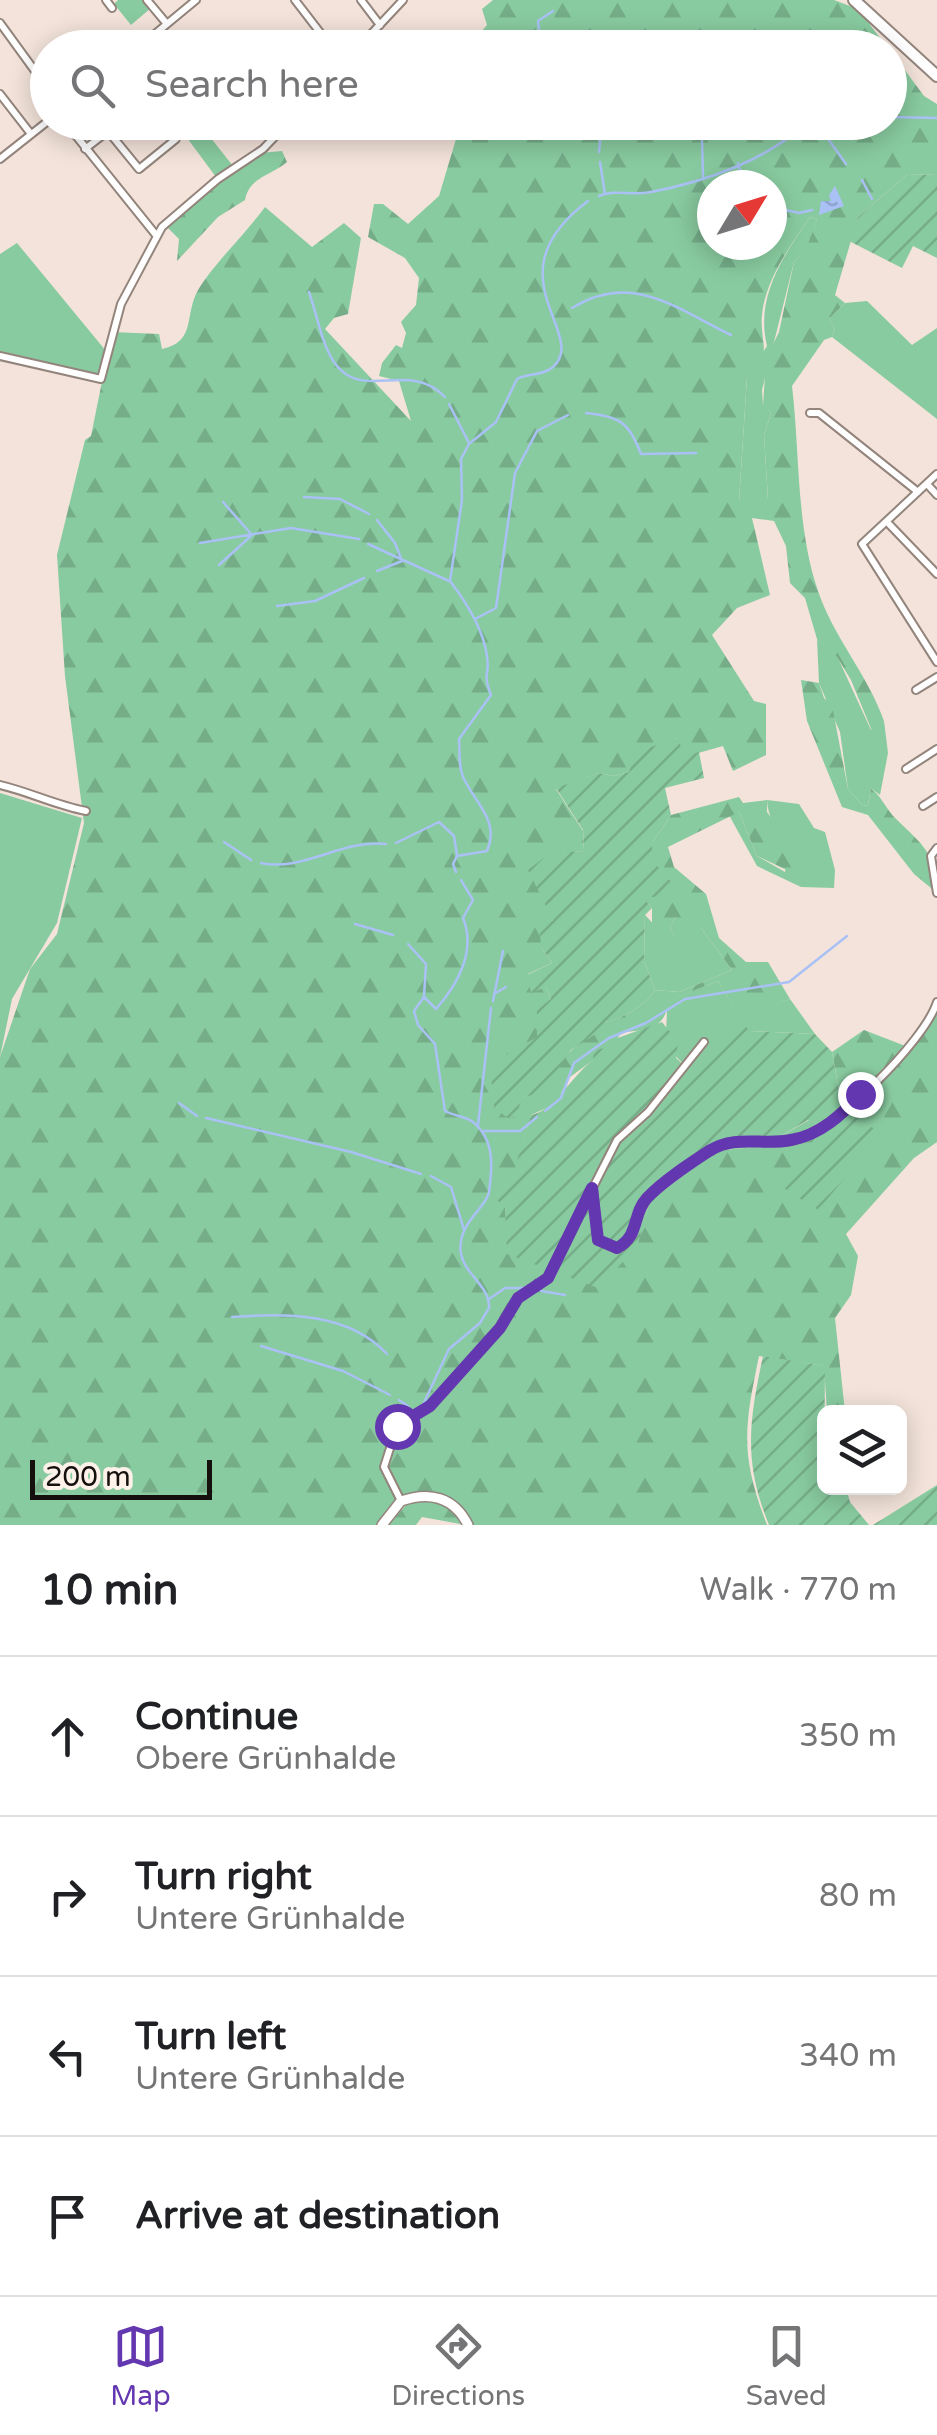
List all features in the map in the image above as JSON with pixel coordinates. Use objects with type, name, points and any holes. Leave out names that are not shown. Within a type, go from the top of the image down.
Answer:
[{"type":"main road","points":[[854,0],[887,30]]},
{"type":"main road","points":[[907,49],[937,76]]},
{"type":"street","points":[[106,0],[112,8]]},
{"type":"street","points":[[148,0],[167,24]]},
{"type":"street","points":[[160,30],[196,0]]},
{"type":"street","points":[[296,0],[318,30]]},
{"type":"street","points":[[361,0],[380,25]]},
{"type":"street","points":[[375,30],[403,0]]},
{"type":"street","points":[[0,24],[30,65]]},
{"type":"street","points":[[0,94],[30,133]]},
{"type":"street","points":[[0,159],[30,135]]},
{"type":"street","points":[[78,140],[156,235]]},
{"type":"street","points":[[84,149],[96,140]]},
{"type":"street","points":[[115,140],[139,169],[175,140]]},
{"type":"street","points":[[0,356],[101,379],[121,304],[156,235],[268,140]]},
{"type":"street","points":[[810,414],[819,413],[918,492]]},
{"type":"street","points":[[937,474],[888,524],[866,537],[862,544],[937,662]]},
{"type":"street","points":[[927,484],[937,495]]},
{"type":"street","points":[[888,524],[937,574]]},
{"type":"street","points":[[916,690],[937,676]]},
{"type":"street","points":[[906,769],[937,749]]},
{"type":"street","points":[[0,785],[30,792],[42,802],[86,811]]},
{"type":"street","points":[[924,806],[937,797]]},
{"type":"street","points":[[937,848],[931,856],[937,893]]},
{"type":"street","points":[[592,1188],[598,1240],[617,1248],[633,1234],[648,1197],[712,1150],[735,1140],[790,1141],[832,1122],[917,1040],[937,1002]]},
{"type":"street","points":[[401,1501],[384,1468],[397,1426],[430,1406],[500,1328],[518,1298],[548,1278],[617,1140],[648,1112],[704,1042]]},
{"type":"street","points":[[382,1525],[401,1501],[435,1496],[458,1508],[468,1525]]},
{"type":"green space","points":[[118,0],[144,0],[151,8],[131,25],[114,4]]},
{"type":"green space","points":[[493,0],[834,0],[858,9],[874,30],[483,30],[487,25],[482,9]]},
{"type":"green space","points":[[907,73],[924,96],[937,104],[937,175],[908,174],[858,217],[835,295],[845,303],[829,319],[835,329],[832,337],[824,340],[792,386],[802,516],[811,567],[825,608],[884,721],[872,731],[851,680],[837,657],[817,639],[805,598],[790,583],[786,546],[774,521],[752,518],[770,595],[737,608],[712,635],[754,701],[766,704],[766,755],[733,771],[723,746],[684,757],[677,738],[629,772],[614,776],[599,773],[556,789],[583,831],[584,851],[550,854],[553,920],[541,947],[552,963],[528,974],[546,987],[551,999],[522,1097],[542,1088],[567,1055],[604,1022],[632,1011],[655,990],[679,992],[732,970],[701,928],[679,927],[676,917],[670,927],[674,936],[666,938],[652,925],[652,908],[642,898],[666,877],[651,860],[652,843],[671,815],[739,797],[743,803],[767,800],[767,812],[782,832],[786,852],[796,855],[793,873],[757,856],[739,812],[668,847],[674,867],[706,894],[719,938],[746,962],[768,962],[790,999],[741,1019],[718,981],[668,1001],[664,1017],[654,1026],[622,1032],[611,1047],[570,1077],[555,1104],[531,1115],[505,1206],[507,1228],[636,1247],[650,1201],[715,1151],[764,1146],[809,1120],[823,1125],[842,1107],[832,1052],[864,1030],[908,1047],[925,1031],[937,1002],[937,1142],[914,1158],[846,1234],[858,1256],[851,1295],[835,1318],[844,1405],[827,1405],[824,1366],[759,1356],[747,1441],[752,1479],[767,1525],[471,1525],[449,1503],[423,1492],[398,1498],[378,1525],[0,1525],[0,1057],[30,969],[57,934],[84,823],[65,676],[57,555],[85,440],[91,436],[112,332],[159,334],[162,349],[180,341],[201,285],[265,207],[312,247],[344,223],[361,238],[348,314],[334,318],[325,329],[411,421],[399,381],[379,376],[382,363],[396,345],[402,348],[406,333],[401,322],[416,305],[419,278],[405,258],[368,237],[374,204],[383,204],[408,224],[439,196],[456,140],[907,140]],"holes":[[[697,170],[787,170],[787,252],[810,217],[817,220],[806,249],[794,262],[779,332],[766,359],[763,406],[771,413],[764,435],[768,499],[739,501],[747,377],[761,363],[764,302],[782,260],[697,260]]]},
{"type":"green space","points":[[189,140],[212,140],[233,166],[216,177]]},
{"type":"green space","points":[[282,151],[287,162],[256,181],[245,200],[218,217],[177,261],[179,239],[167,227],[218,182],[260,153]]},
{"type":"green space","points":[[908,174],[937,175],[937,258],[913,246],[902,268],[849,241],[858,217]]},
{"type":"green space","points":[[810,217],[817,220],[807,249],[794,262],[762,390],[763,405],[771,413],[764,435],[768,500],[739,502],[747,377],[767,346],[764,328],[768,294],[790,247]]},
{"type":"green space","points":[[17,243],[106,351],[97,374],[0,351],[0,254]]},
{"type":"green space","points":[[867,301],[912,345],[937,328],[937,419],[832,337],[835,329],[829,319],[845,303]]},
{"type":"green space","points":[[817,639],[837,656],[871,730],[884,721],[888,753],[880,795],[871,788],[868,805],[863,806],[848,789],[840,732],[819,683]]},
{"type":"green space","points":[[801,680],[819,683],[824,698],[832,705],[848,789],[863,806],[868,805],[871,788],[920,843],[931,859],[937,893],[914,874],[868,815],[842,807],[807,721]]},
{"type":"green space","points":[[678,738],[684,756],[699,752],[704,778],[665,788],[671,815],[652,843],[652,860],[674,885],[661,896],[643,898],[652,908],[645,915],[644,961],[655,990],[639,1006],[605,1022],[600,1031],[571,1050],[543,1093],[522,1097],[516,1117],[508,1118],[494,1108],[490,1064],[537,1037],[537,1010],[551,999],[546,987],[531,993],[527,975],[552,963],[541,947],[540,933],[553,920],[528,870],[550,853],[584,851],[583,830],[556,788],[599,773],[614,776],[629,772],[636,752]]},
{"type":"green space","points":[[0,793],[82,818],[57,923],[12,999],[0,1057]]},
{"type":"green space","points":[[767,800],[799,804],[814,828],[825,832],[835,870],[834,888],[801,887],[757,866],[729,815],[739,812],[757,856],[785,872],[783,844]]},
{"type":"green space","points":[[645,915],[663,934],[674,936],[670,927],[676,917],[685,925],[701,928],[732,970],[679,992],[655,990],[644,961]]},
{"type":"green space","points":[[718,981],[741,1018],[790,999],[815,1034],[750,1031],[686,1066],[668,1043],[667,1001]]},
{"type":"green space","points":[[662,1022],[678,1042],[676,1058],[685,1066],[705,1045],[742,1023],[750,1031],[815,1034],[832,1052],[842,1107],[882,1134],[818,1210],[785,1189],[822,1125],[808,1120],[764,1146],[715,1151],[650,1201],[637,1247],[598,1288],[507,1254],[505,1206],[494,1198],[513,1174],[531,1115],[554,1100],[593,1060],[594,1050],[611,1047],[612,1040]]},
{"type":"green space","points":[[763,1356],[825,1366],[825,1405],[817,1405],[817,1495],[848,1495],[869,1525],[769,1525],[752,1461],[754,1401]]},
{"type":"green space","points":[[937,1485],[937,1525],[873,1525]]},
{"type":"green space","points":[[427,1499],[455,1509],[466,1525],[422,1517],[416,1525],[388,1525],[407,1504]]},
{"type":"water","points":[[835,186],[844,206],[819,215],[821,201],[831,201],[829,195]]},
{"type":"waterway","points":[[539,30],[538,21],[553,11]]},
{"type":"waterway","points":[[907,117],[937,118]]},
{"type":"waterway","points":[[599,152],[600,140]]},
{"type":"waterway","points":[[702,140],[703,170]]},
{"type":"waterway","points":[[599,196],[651,192],[692,182],[754,158],[785,140]]},
{"type":"waterway","points":[[829,140],[846,164]]},
{"type":"waterway","points":[[600,162],[605,194]]},
{"type":"waterway","points":[[738,163],[740,170]]},
{"type":"waterway","points":[[862,180],[872,199]]},
{"type":"waterway","points":[[456,872],[453,864],[457,856],[487,851],[491,831],[460,765],[459,739],[491,695],[482,636],[450,581],[462,500],[461,459],[469,444],[496,422],[517,379],[549,370],[561,353],[543,278],[546,254],[559,228],[588,201]]},
{"type":"waterway","points":[[787,210],[812,210]]},
{"type":"waterway","points":[[309,292],[327,350],[348,376],[360,380],[417,381],[445,397]]},
{"type":"waterway","points":[[572,308],[594,297],[634,293],[672,305],[731,335]]},
{"type":"waterway","points":[[449,404],[469,443]]},
{"type":"waterway","points":[[586,413],[621,423],[641,454],[696,453]]},
{"type":"waterway","points":[[475,619],[496,608],[515,473],[537,431],[568,415]]},
{"type":"waterway","points":[[304,497],[340,499],[369,514]]},
{"type":"waterway","points":[[219,565],[252,535],[223,502]]},
{"type":"waterway","points":[[377,520],[395,543],[402,561],[377,571]]},
{"type":"waterway","points":[[200,543],[291,528],[359,539]]},
{"type":"waterway","points":[[368,544],[449,581]]},
{"type":"waterway","points":[[277,606],[315,601],[364,578]]},
{"type":"waterway","points":[[396,843],[439,822],[454,836],[457,855]]},
{"type":"waterway","points":[[224,842],[251,860]]},
{"type":"waterway","points":[[261,863],[292,863],[354,846],[386,844]]},
{"type":"waterway","points":[[422,1407],[449,1349],[480,1323],[489,1308],[486,1293],[461,1254],[463,1233],[489,1192],[489,1146],[473,1122],[445,1111],[435,1044],[418,1025],[414,1011],[424,997],[436,1009],[463,966],[468,942],[463,918],[473,900],[461,880]]},
{"type":"waterway","points":[[355,924],[393,935]]},
{"type":"waterway","points":[[545,1111],[561,1098],[574,1063],[609,1038],[646,1023],[685,999],[789,982],[847,936]]},
{"type":"waterway","points":[[408,944],[426,964],[424,996]]},
{"type":"waterway","points":[[493,1001],[503,951]]},
{"type":"waterway","points":[[494,994],[506,987]]},
{"type":"waterway","points":[[478,1125],[491,1008]]},
{"type":"waterway","points":[[179,1103],[197,1116]]},
{"type":"waterway","points":[[484,1131],[520,1131],[537,1117]]},
{"type":"waterway","points":[[206,1118],[351,1152],[421,1174]]},
{"type":"waterway","points":[[431,1176],[451,1187],[464,1230]]},
{"type":"waterway","points":[[489,1299],[505,1288],[526,1288]]},
{"type":"waterway","points":[[541,1291],[565,1295]]},
{"type":"waterway","points":[[232,1317],[315,1318],[354,1330],[387,1354]]},
{"type":"waterway","points":[[261,1346],[343,1371],[390,1395]]},
{"type":"waterway","points":[[399,1400],[408,1406]]},
{"type":"route","points":[[397,1426],[430,1406],[500,1328],[518,1298],[548,1278],[592,1188],[598,1240],[606,1247],[617,1248],[633,1234],[648,1197],[712,1150],[735,1140],[790,1141],[810,1134],[844,1113],[860,1094]]}]
